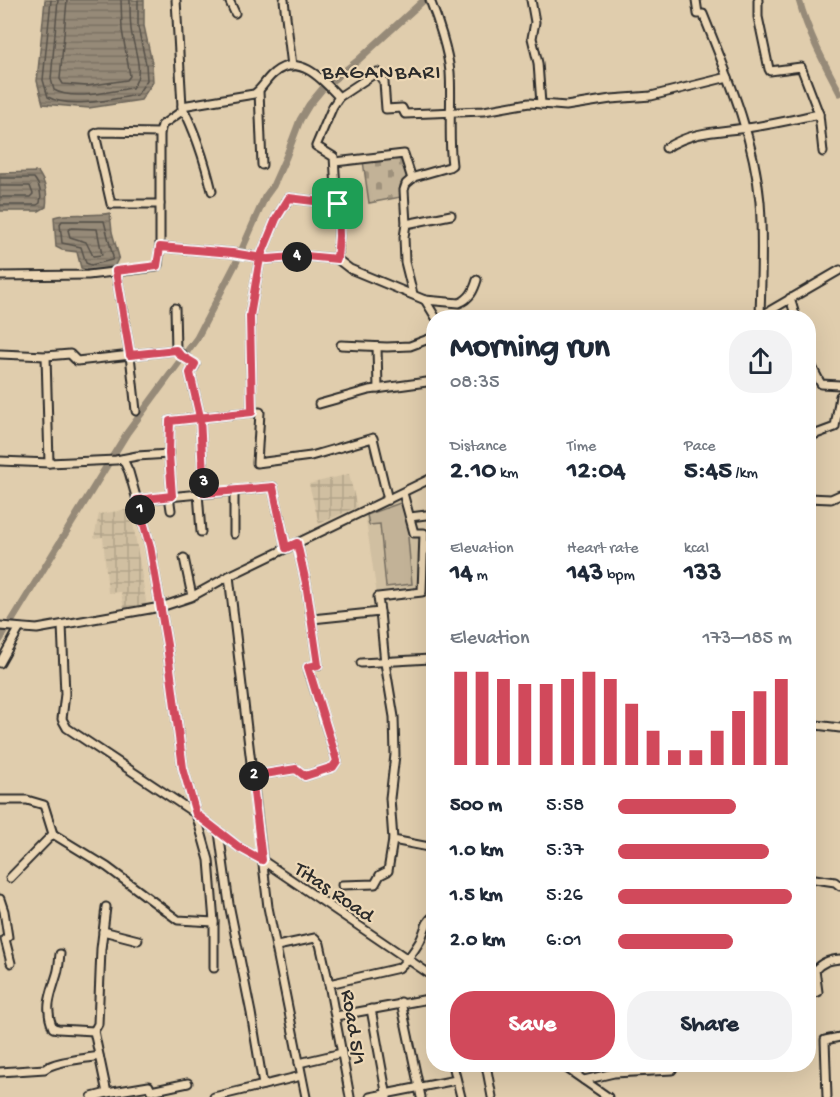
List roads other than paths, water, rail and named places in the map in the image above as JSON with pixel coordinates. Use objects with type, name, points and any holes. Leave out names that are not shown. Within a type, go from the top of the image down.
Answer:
[{"type":"street","points":[[0,276],[88,275],[157,266],[160,247],[160,134],[162,125],[182,111],[176,0]]},
{"type":"street","points":[[229,0],[235,13]]},
{"type":"street","points":[[284,0],[292,66]]},
{"type":"street","points":[[413,294],[405,262],[406,224],[403,196],[406,184],[412,179],[451,166],[450,69],[431,0]]},
{"type":"street","points":[[531,0],[535,22],[532,38],[538,63],[541,104]]},
{"type":"street","points":[[696,0],[698,14],[703,14],[745,128],[760,201],[759,310]]},
{"type":"street","points":[[758,0],[758,17],[770,70],[800,66],[819,114],[823,152]]},
{"type":"street","points":[[182,106],[242,96],[259,90],[275,72],[292,66],[306,69],[323,80],[339,97]]},
{"type":"street","points":[[337,259],[339,236],[335,162],[334,157],[316,147],[339,97],[377,72],[384,82],[386,109],[402,108],[405,114],[503,109],[529,103],[566,106],[651,96],[728,77]]},
{"type":"street","points":[[259,90],[262,165]]},
{"type":"street","points":[[182,106],[204,158],[212,191]]},
{"type":"street","points":[[666,148],[683,138],[697,134],[745,128],[819,114]]},
{"type":"street","points":[[160,134],[99,132],[95,134],[111,204],[160,204]]},
{"type":"street","points":[[335,162],[404,154],[412,179]]},
{"type":"street","points":[[252,412],[250,316],[260,258],[276,219],[289,198],[338,204]]},
{"type":"street","points":[[406,224],[451,215]]},
{"type":"street","points":[[160,247],[232,253],[260,258],[306,256],[337,259],[350,268],[425,300],[459,303],[474,290],[477,280]]},
{"type":"street","points":[[770,310],[840,270]]},
{"type":"street","points":[[116,271],[130,355],[136,411]]},
{"type":"street","points":[[790,298],[794,310]]},
{"type":"street","points":[[425,300],[431,310]]},
{"type":"street","points":[[175,308],[178,353]]},
{"type":"street","points":[[341,345],[410,346],[426,340]]},
{"type":"street","points":[[377,347],[378,389]]},
{"type":"street","points":[[0,354],[46,356],[70,354],[77,361],[178,353],[195,364],[190,373],[200,417],[201,532]]},
{"type":"street","points":[[46,356],[49,463]]},
{"type":"street","points":[[816,374],[821,384],[840,385]]},
{"type":"street","points":[[319,404],[378,389],[426,382]]},
{"type":"street","points":[[816,433],[835,427],[840,396]]},
{"type":"street","points":[[171,510],[170,421],[252,412],[260,412],[256,463],[311,456],[373,438],[388,500]]},
{"type":"street","points":[[0,461],[49,463],[119,460],[137,456],[169,454]]},
{"type":"street","points":[[119,460],[129,472],[150,546],[161,607],[183,768],[208,860],[214,922],[214,969]]},
{"type":"street","points":[[0,626],[37,629],[161,607],[192,596],[426,481]]},
{"type":"street","points":[[137,500],[273,487],[286,548]]},
{"type":"street","points":[[234,491],[234,534]]},
{"type":"street","points":[[342,885],[375,884],[380,875],[388,871],[393,840],[390,798],[395,724],[385,663],[378,597],[422,592],[424,532],[414,533],[404,493]]},
{"type":"street","points":[[816,498],[831,499],[840,495]]},
{"type":"street","points":[[410,517],[426,515]]},
{"type":"street","points":[[252,776],[296,769],[305,776],[335,765],[337,761],[308,667],[318,665],[312,619],[297,543]]},
{"type":"street","points":[[184,558],[192,596]]},
{"type":"street","points":[[229,576],[268,907],[306,1097]]},
{"type":"street","points":[[312,619],[380,612]]},
{"type":"street","name":"Titas Road","points":[[62,625],[65,694],[62,710],[64,723],[68,728],[196,814],[240,848],[262,860],[426,972]]},
{"type":"street","points":[[0,663],[16,629]]},
{"type":"street","points":[[361,663],[426,659]]},
{"type":"street","points":[[816,725],[840,728]]},
{"type":"street","points":[[0,800],[27,800],[44,805],[53,834],[107,867],[178,920],[214,922]]},
{"type":"street","points":[[219,832],[229,904],[263,1085]]},
{"type":"street","points":[[0,879],[13,877],[53,834]]},
{"type":"street","points":[[393,840],[426,846]]},
{"type":"street","points":[[816,879],[835,882],[840,886]]},
{"type":"street","points":[[1,903],[8,937],[3,939],[11,963]]},
{"type":"street","points":[[106,907],[98,1024],[94,1031],[107,1093]]},
{"type":"street","points":[[408,961],[426,930]]},
{"type":"street","points":[[103,931],[138,940]]},
{"type":"street","points":[[277,946],[315,938],[320,944],[329,984]]},
{"type":"street","points":[[60,954],[58,972],[49,996],[50,1022],[53,1028],[94,1031]]},
{"type":"street","points":[[816,968],[825,961],[840,958]]},
{"type":"street","name":"Road 5/1","points":[[350,1097],[329,984],[399,968],[408,961]]},
{"type":"street","points":[[336,1016],[426,999]]},
{"type":"street","points":[[402,1002],[421,1097]]},
{"type":"street","points":[[371,1009],[386,1095]]},
{"type":"street","points":[[827,1097],[825,1040],[840,1037]]},
{"type":"street","points":[[298,1063],[342,1053]]},
{"type":"street","points":[[0,1072],[45,1069],[50,1064],[80,1061],[99,1056]]},
{"type":"street","points":[[454,1072],[460,1097]]},
{"type":"street","points":[[487,1072],[492,1097]]},
{"type":"street","points":[[572,1072],[608,1097]]},
{"type":"street","points":[[584,1080],[614,1073],[633,1072]]},
{"type":"street","points":[[214,1097],[301,1076]]},
{"type":"street","points":[[370,1097],[456,1080]]},
{"type":"street","points":[[92,1097],[149,1086],[153,1094],[188,1083]]},
{"type":"water","points":[[45,0],[144,0],[144,26],[152,63],[153,82],[141,100],[89,108],[43,104],[37,81]]},
{"type":"water","points":[[38,172],[46,189],[46,207],[39,211],[0,211],[0,173]]},
{"type":"water","points":[[110,213],[112,232],[119,257],[114,267],[90,271],[81,268],[77,252],[56,247],[54,217]]},
{"type":"waterway","points":[[0,640],[127,433],[197,338],[236,263],[265,197],[273,186],[286,157],[300,120],[309,105],[324,87],[356,62],[424,0]]},
{"type":"waterway","points":[[799,0],[822,59],[840,93]]},
{"type":"district","name":"BAGANBARI","points":[[382,70]]}]
